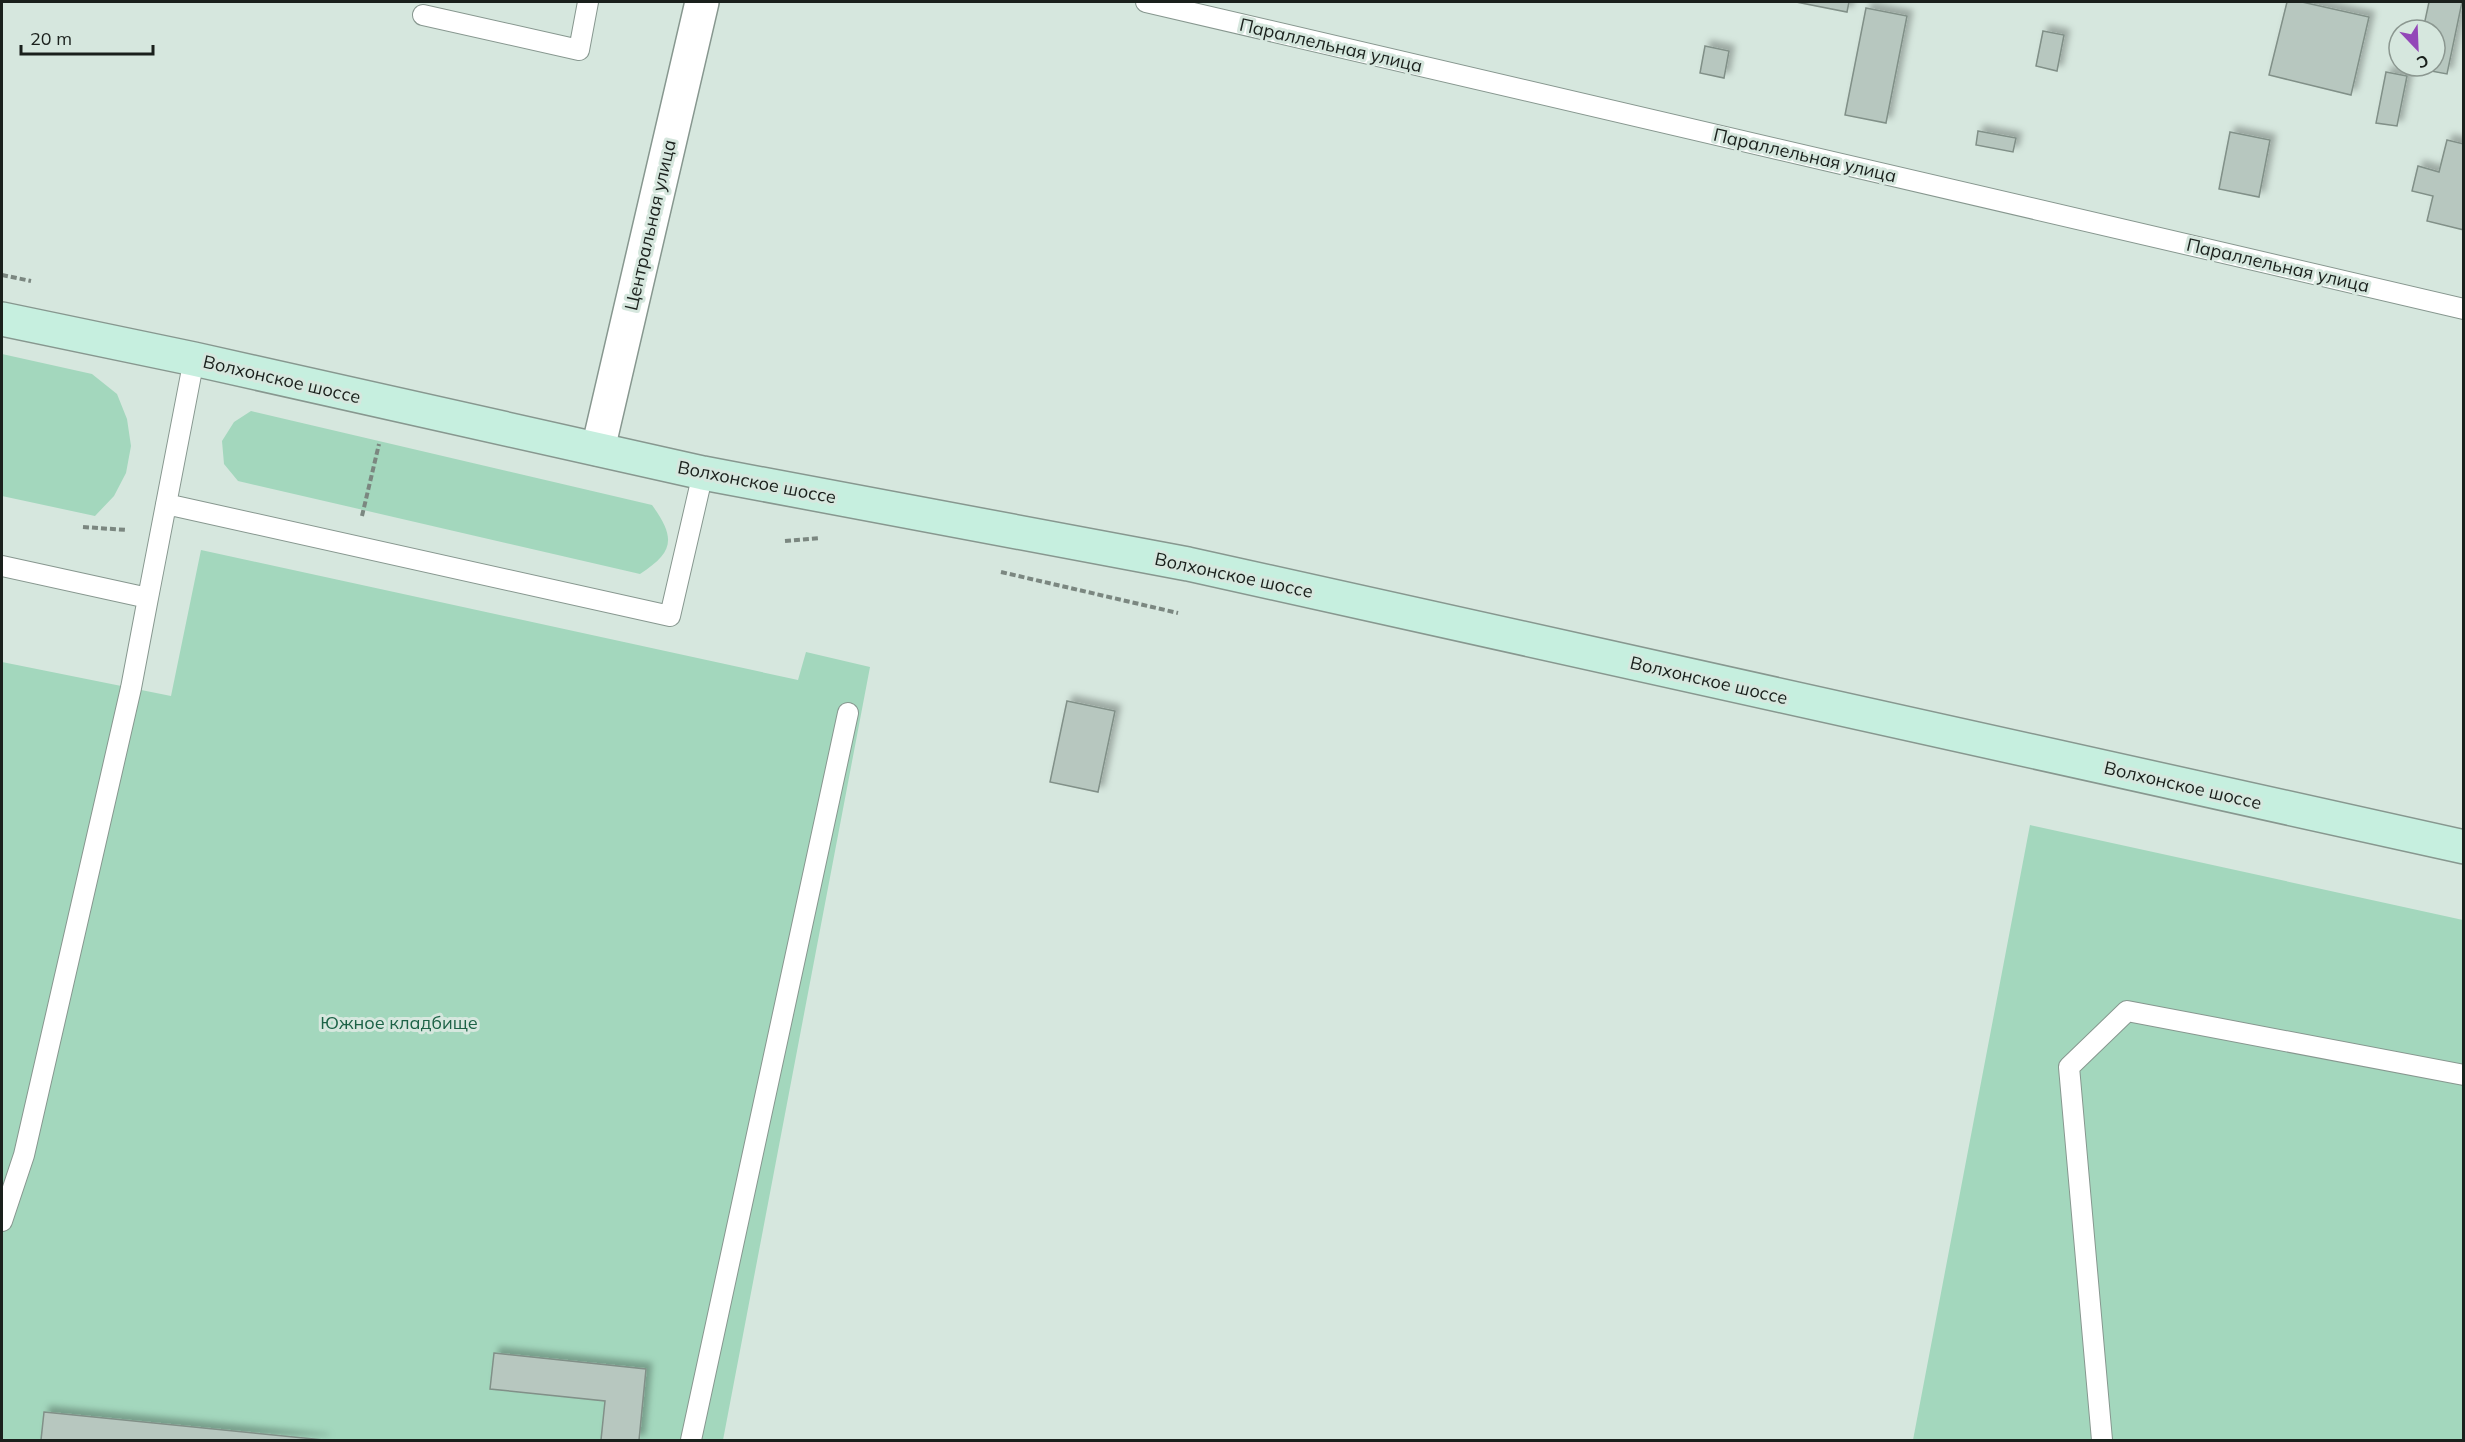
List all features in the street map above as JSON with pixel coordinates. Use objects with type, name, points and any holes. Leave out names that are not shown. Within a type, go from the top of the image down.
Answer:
[{"type":"main road","name":"Волхонское шоссе","points":[[2,319],[194,359],[703,473],[1188,564],[2463,848]]},
{"type":"street","name":"Центральная улица","points":[[598,449],[702,2]]},
{"type":"lane","points":[[423,15],[579,50],[588,2]]},
{"type":"lane","name":"Параллельная улица","points":[[1146,2],[2463,309]]},
{"type":"lane","points":[[2,1221],[24,1155],[131,688],[194,359]]},
{"type":"lane","points":[[166,504],[670,616],[703,473]]},
{"type":"lane","points":[[2,566],[148,598]]},
{"type":"lane","points":[[691,1440],[848,713]]},
{"type":"lane","points":[[2102,1440],[2068,1067],[2127,1011],[2463,1075]]},
{"type":"path","points":[[362,519],[379,444]]},
{"type":"path","points":[[785,541],[830,537]]},
{"type":"path","points":[[992,570],[1178,613]]},
{"type":"green space","points":[[2,354],[92,374],[117,394],[127,419],[131,446],[126,473],[114,496],[95,516],[2,496]]},
{"type":"green space","points":[[251,411],[652,505],[665,527],[668,544],[660,559],[640,574],[238,481],[224,464],[222,441],[234,422]]},
{"type":"green space","name":"Южное кладбище","points":[[201,550],[798,680],[806,652],[870,667],[723,1440],[2,1440],[2,662],[171,696]]},
{"type":"green space","points":[[2030,825],[2463,920],[2463,1440],[1913,1440]]},
{"type":"building","points":[[1796,2],[1849,2],[1847,12]]},
{"type":"building","points":[[2287,2],[2302,2],[2369,17],[2351,95],[2269,75]]},
{"type":"building","points":[[2429,2],[2462,2],[2447,74],[2447,18],[2426,18]]},
{"type":"building","points":[[1866,8],[1907,16],[1886,123],[1845,115]]},
{"type":"building","points":[[2043,31],[2064,35],[2057,71],[2036,66]]},
{"type":"building","points":[[1705,46],[1729,51],[1724,78],[1700,73]]},
{"type":"building","points":[[2386,72],[2387,78],[2407,78],[2397,126],[2376,123]]},
{"type":"building","points":[[1978,131],[2016,138],[2013,152],[1976,145]]},
{"type":"building","points":[[2230,132],[2270,140],[2259,197],[2219,189]]},
{"type":"building","points":[[2447,140],[2464,144],[2464,230],[2427,221],[2433,196],[2412,191],[2418,166],[2439,172]]},
{"type":"building","points":[[1067,701],[1115,711],[1098,792],[1050,782]]},
{"type":"building","points":[[494,1353],[646,1369],[639,1440],[601,1440],[605,1401],[490,1389]]},
{"type":"building","points":[[44,1412],[324,1440],[41,1440]]}]
